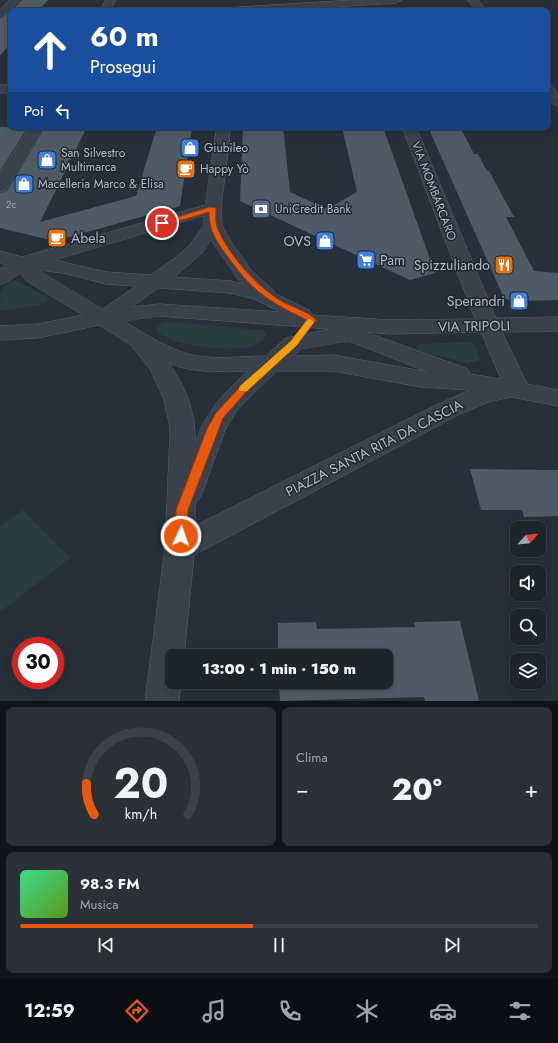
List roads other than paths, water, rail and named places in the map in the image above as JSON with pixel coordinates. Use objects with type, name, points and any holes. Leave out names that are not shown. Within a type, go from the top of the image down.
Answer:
[{"type":"street","points":[[0,15],[15,0]]},
{"type":"street","points":[[287,8],[360,4],[397,0]]},
{"type":"street","points":[[473,0],[480,8]]},
{"type":"street","points":[[550,92],[558,102]]},
{"type":"street","points":[[0,187],[35,130]]},
{"type":"street","points":[[0,278],[22,263],[213,217],[224,130]]},
{"type":"street","name":"VIA MOMBARCARO","points":[[410,130],[477,300],[489,326]]},
{"type":"street","name":"PIAZZA SANTA RITA DA CASCIA","points":[[103,318],[156,282],[196,249],[213,217]]},
{"type":"street","name":"PIAZZA SANTA RITA DA CASCIA","points":[[213,217],[222,243],[245,275],[256,287],[278,302],[312,320],[481,383]]},
{"type":"street","points":[[0,257],[22,263]]},
{"type":"street","name":"PIAZZA SANTA RITA DA CASCIA","points":[[22,263],[64,267],[106,278],[231,287],[245,290],[278,302]]},
{"type":"street","name":"PIAZZA SANTA RITA DA CASCIA","points":[[22,263],[34,277],[131,335],[169,355],[195,362],[333,363],[421,379],[481,383]]},
{"type":"street","name":"PIAZZA SANTA RITA DA CASCIA","points":[[0,333],[38,331],[103,318],[151,311],[172,310],[390,327]]},
{"type":"street","points":[[294,343],[312,320]]},
{"type":"street","name":"VIA TRIPOLI","points":[[390,327],[558,324]]},
{"type":"street","points":[[489,326],[518,390]]},
{"type":"street","name":"PIAZZA SANTA RITA DA CASCIA","points":[[182,510],[219,416],[228,404],[271,362],[294,343],[390,327]]},
{"type":"street","name":"PIAZZA SANTA RITA DA CASCIA","points":[[131,335],[147,350],[168,380],[181,415],[182,510],[180,548]]},
{"type":"street","points":[[481,383],[558,398]]},
{"type":"street","name":"PIAZZA SANTA RITA DA CASCIA","points":[[180,548],[447,410],[483,394],[518,390]]},
{"type":"street","points":[[162,701],[180,548]]},
{"type":"place","name":"Giubileo","points":[[190,148]]},
{"type":"place","name":"San Silvestro Multimarca","points":[[47,160]]},
{"type":"place","name":"Happy Yò","points":[[186,169]]},
{"type":"place","name":"Macelleria Marco & Elisa","points":[[24,184]]},
{"type":"place","name":"UniCredit Bank","points":[[261,209]]},
{"type":"place","name":"Abela","points":[[57,238]]},
{"type":"place","name":"OVS","points":[[325,241]]},
{"type":"place","name":"Pam","points":[[366,260]]},
{"type":"place","name":"Spizzuliando","points":[[504,265]]},
{"type":"place","name":"Sperandri","points":[[519,301]]}]
